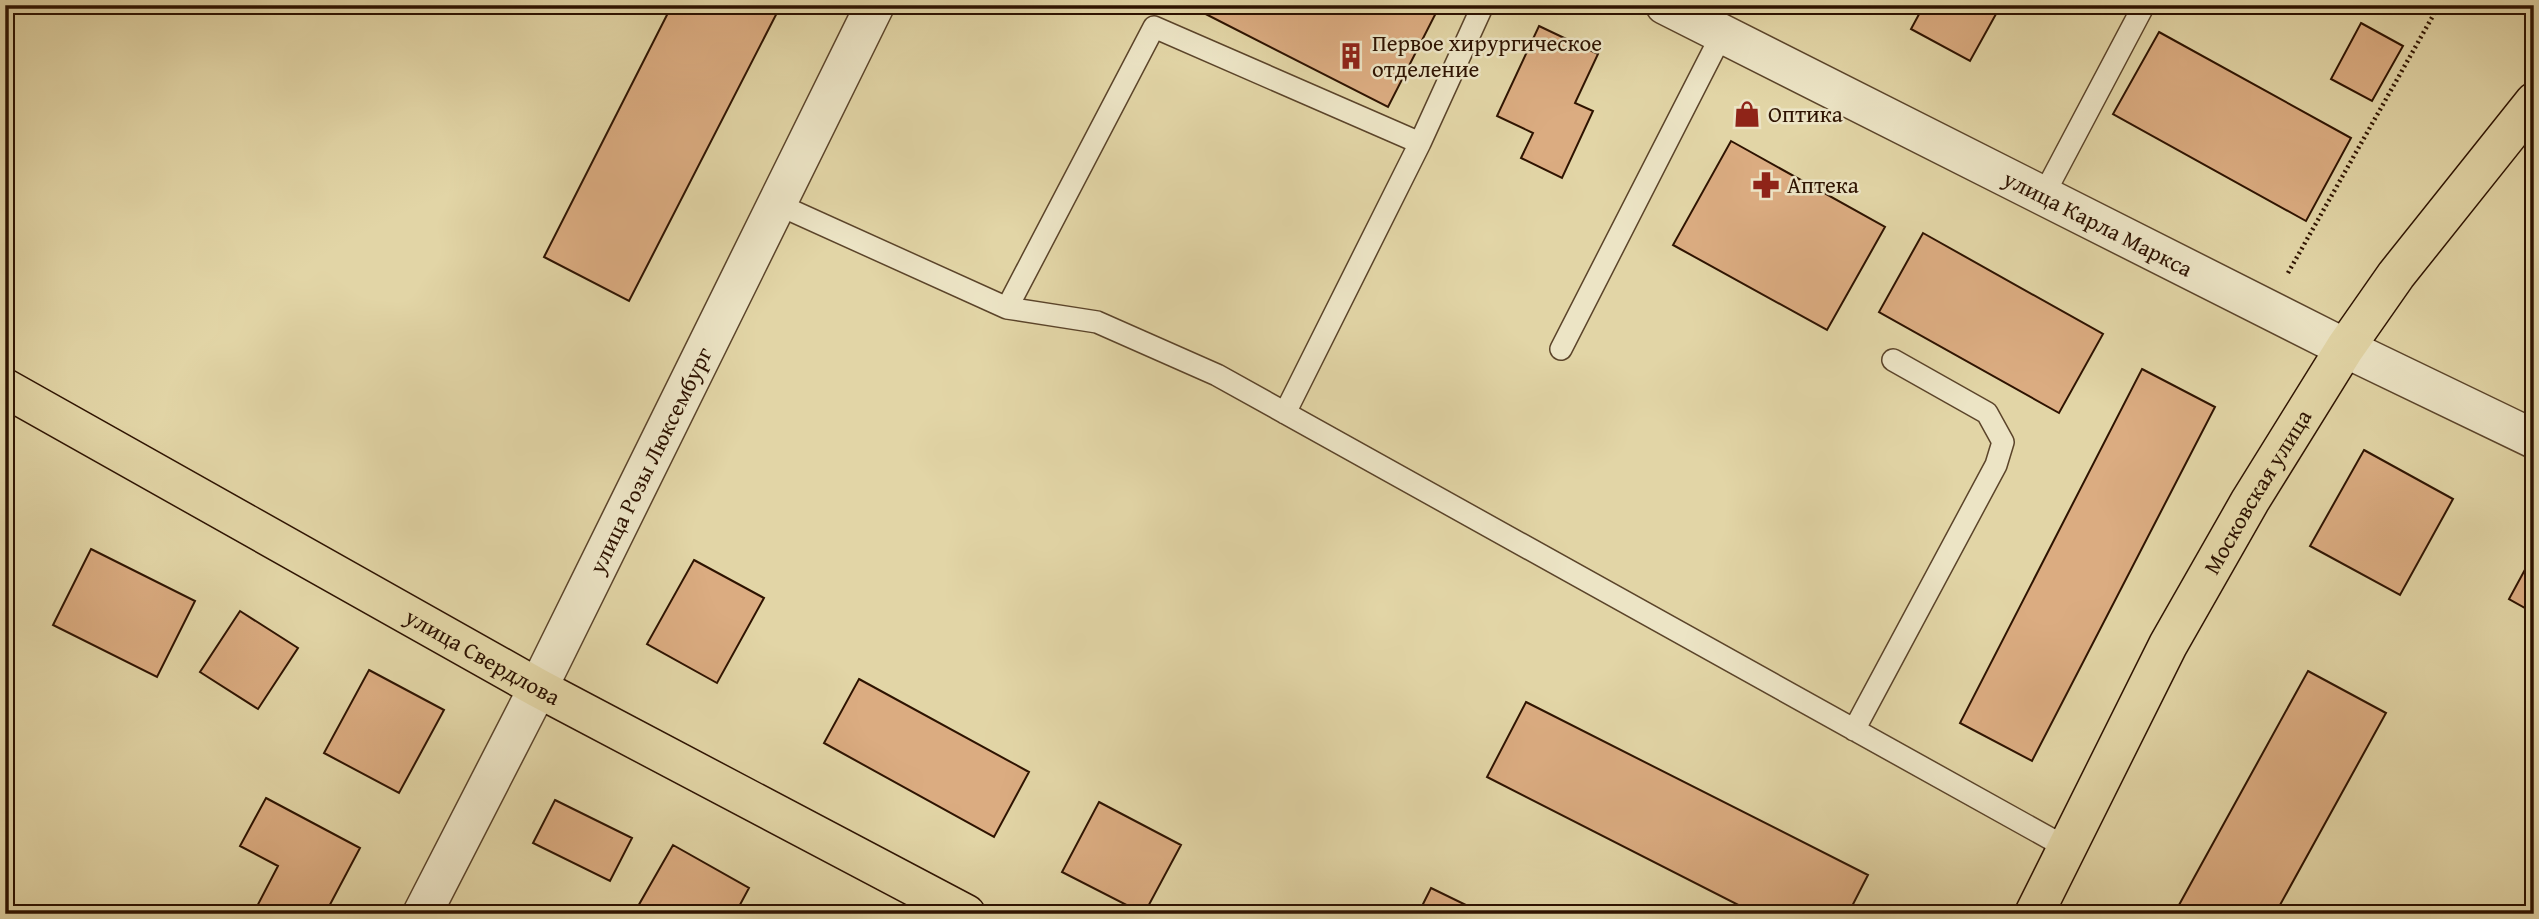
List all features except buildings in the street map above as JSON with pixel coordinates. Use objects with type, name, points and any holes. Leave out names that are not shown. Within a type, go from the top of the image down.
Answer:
[{"type":"main road","name":"Московская улица","points":[[2034,914],[2168,645],[2250,501],[2345,348],[2396,275],[2534,102]]},
{"type":"main road","name":"улица Свердлова","points":[[5,388],[538,688],[956,912]]},
{"type":"street","name":"улица Розы Люксембург","points":[[422,914],[538,688],[875,5]]},
{"type":"street","name":"улица Карла Маркса","points":[[1665,5],[2345,348],[2534,439]]},
{"type":"lane","points":[[1285,413],[1420,143],[1483,5]]},
{"type":"lane","points":[[2043,196],[2144,5]]},
{"type":"lane","points":[[1007,308],[1154,27],[1420,143]]},
{"type":"lane","points":[[1561,349],[1722,34]]},
{"type":"lane","points":[[777,204],[1007,308],[1097,321],[1217,375],[2067,848]]},
{"type":"lane","points":[[1854,730],[1996,465],[2003,442],[1987,413],[1893,360]]},
{"type":"path","points":[[2267,309],[2439,5]]},
{"type":"place","name":"Первое хирургическое отделение","points":[[1351,56]]},
{"type":"place","name":"Оптика","points":[[1747,114]]},
{"type":"place","name":"Аптека","points":[[1766,185]]}]
